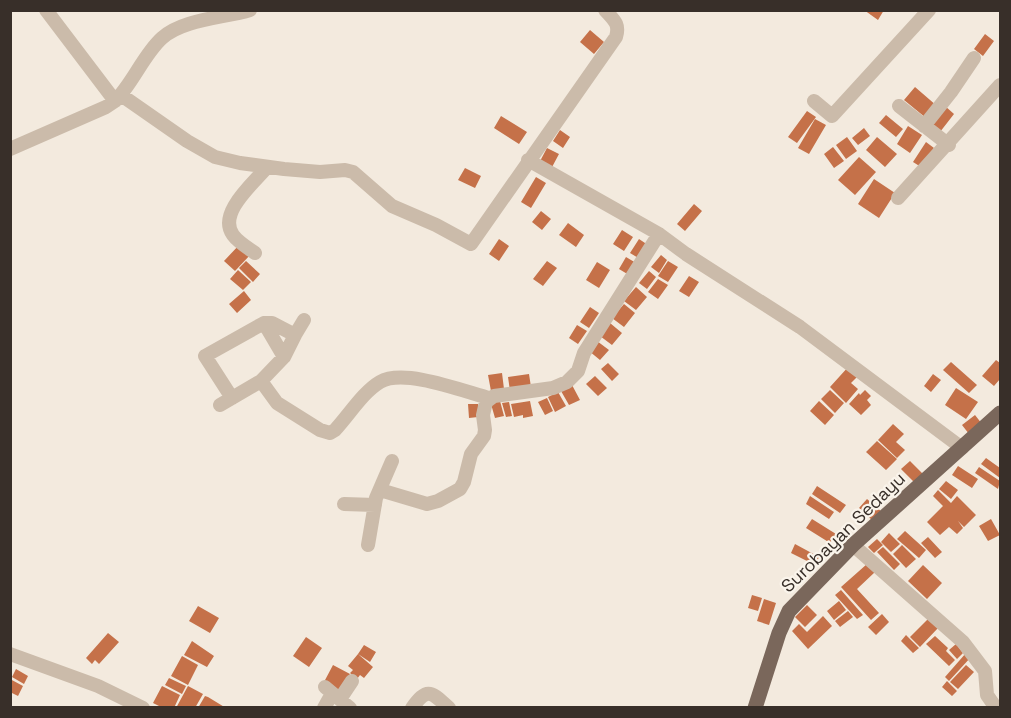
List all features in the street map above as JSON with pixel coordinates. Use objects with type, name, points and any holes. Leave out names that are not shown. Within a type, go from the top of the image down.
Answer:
[{"type":"main road","name":"Surobayan Sedayu","points":[[755,708],[779,633],[789,611],[853,545],[987,428],[1000,413]]},
{"type":"street","points":[[46,10],[118,98],[215,157],[267,167],[320,172],[345,170],[353,172],[392,206],[436,225],[471,244],[616,38],[617,23],[605,10]]},
{"type":"street","points":[[14,147],[106,106],[118,98],[161,39],[172,31],[184,25],[250,10]]},
{"type":"street","points":[[814,101],[832,116],[929,10]]},
{"type":"street","points":[[924,126],[974,58]]},
{"type":"street","points":[[898,198],[949,145],[1000,85]]},
{"type":"street","points":[[899,106],[949,145]]},
{"type":"street","points":[[528,160],[659,234],[686,254],[800,327],[962,448]]},
{"type":"street","points":[[255,254],[233,235],[228,218],[232,208],[267,167]]},
{"type":"street","points":[[261,381],[277,403],[320,430],[330,433],[336,430],[370,390],[378,383],[391,378],[407,377],[422,380],[489,398],[553,388],[567,382],[578,371],[584,353],[659,234]]},
{"type":"street","points":[[295,335],[272,323],[264,323],[205,356],[226,401],[261,381],[284,357],[304,320]]},
{"type":"street","points":[[264,323],[284,357]]},
{"type":"street","points":[[380,490],[427,504],[438,501],[460,489],[471,454],[484,436],[483,408],[489,398]]},
{"type":"street","points":[[368,545],[375,505],[392,461]]},
{"type":"street","points":[[344,504],[375,505]]},
{"type":"street","points":[[853,545],[963,642],[986,671],[987,695],[996,708]]},
{"type":"street","points":[[10,654],[98,687],[143,708]]},
{"type":"street","points":[[333,700],[352,681]]},
{"type":"street","points":[[412,708],[426,693],[432,693],[449,708]]},
{"type":"building","points":[[864,10],[884,10],[878,20]]},
{"type":"building","points":[[590,30],[604,42],[594,54],[580,42]]},
{"type":"building","points":[[985,34],[994,41],[983,56],[974,49]]},
{"type":"building","points":[[915,87],[937,106],[926,118],[904,100]]},
{"type":"building","points":[[945,106],[954,114],[940,132],[930,124]]},
{"type":"building","points":[[807,111],[816,117],[797,143],[788,137]]},
{"type":"building","points":[[886,115],[903,129],[896,137],[879,123]]},
{"type":"building","points":[[501,116],[527,132],[519,144],[494,128]]},
{"type":"building","points":[[815,119],[826,125],[809,154],[798,148]]},
{"type":"building","points":[[908,126],[922,135],[910,153],[897,144]]},
{"type":"building","points":[[864,128],[870,136],[858,145],[852,138]]},
{"type":"building","points":[[560,130],[570,137],[563,148],[553,141]]},
{"type":"building","points":[[847,137],[857,151],[846,159],[836,145]]},
{"type":"building","points":[[877,137],[897,154],[885,167],[866,150]]},
{"type":"building","points":[[926,142],[934,148],[921,167],[913,162]]},
{"type":"building","points":[[833,147],[844,161],[834,168],[824,154]]},
{"type":"building","points":[[547,148],[559,154],[551,169],[539,163]]},
{"type":"building","points":[[859,157],[876,172],[855,195],[838,180]]},
{"type":"building","points":[[465,168],[481,176],[475,188],[458,180]]},
{"type":"building","points":[[536,177],[546,183],[531,208],[521,202]]},
{"type":"building","points":[[874,179],[895,193],[879,218],[858,204]]},
{"type":"building","points":[[694,204],[702,211],[685,231],[677,224]]},
{"type":"building","points":[[541,211],[551,219],[542,230],[532,222]]},
{"type":"building","points":[[568,223],[584,235],[576,247],[559,235]]},
{"type":"building","points":[[622,230],[633,237],[624,251],[613,244]]},
{"type":"building","points":[[499,239],[509,246],[499,261],[489,254]]},
{"type":"building","points":[[639,239],[648,245],[640,259],[630,253]]},
{"type":"building","points":[[240,244],[251,254],[235,271],[224,261]]},
{"type":"building","points":[[661,255],[667,260],[659,273],[651,267]]},
{"type":"building","points":[[626,257],[636,263],[629,275],[619,269]]},
{"type":"building","points":[[246,261],[260,274],[253,282],[239,268]]},
{"type":"building","points":[[547,261],[557,268],[543,286],[533,279]]},
{"type":"building","points":[[668,261],[678,267],[668,282],[658,276]]},
{"type":"building","points":[[597,262],[610,270],[599,288],[586,280]]},
{"type":"building","points":[[238,270],[251,282],[243,290],[230,279]]},
{"type":"building","points":[[649,271],[656,277],[647,289],[639,283]]},
{"type":"building","points":[[689,276],[699,282],[689,297],[679,291]]},
{"type":"building","points":[[658,279],[668,285],[658,299],[648,292]]},
{"type":"building","points":[[636,287],[647,297],[636,310],[624,301]]},
{"type":"building","points":[[244,291],[251,300],[237,313],[229,304]]},
{"type":"building","points":[[624,304],[635,313],[624,327],[612,318]]},
{"type":"building","points":[[590,307],[599,313],[589,328],[580,322]]},
{"type":"building","points":[[610,323],[622,333],[612,345],[600,336]]},
{"type":"building","points":[[577,325],[587,331],[578,344],[569,338]]},
{"type":"building","points":[[597,341],[609,350],[600,360],[589,351]]},
{"type":"building","points":[[996,360],[1000,363],[1000,379],[994,386],[982,376]]},
{"type":"building","points":[[951,362],[977,385],[969,393],[943,370]]},
{"type":"building","points":[[608,363],[619,374],[612,381],[601,369]]},
{"type":"building","points":[[849,366],[859,375],[851,383],[858,389],[846,403],[830,387]]},
{"type":"building","points":[[502,373],[504,389],[491,391],[488,375]]},
{"type":"building","points":[[529,374],[531,387],[510,391],[508,377]]},
{"type":"building","points":[[933,374],[941,380],[931,392],[924,386]]},
{"type":"building","points":[[595,376],[607,388],[598,396],[586,384]]},
{"type":"building","points":[[572,385],[580,400],[569,405],[561,391]]},
{"type":"building","points":[[956,388],[978,402],[966,419],[945,405]]},
{"type":"building","points":[[830,390],[844,403],[835,413],[821,399]]},
{"type":"building","points":[[865,390],[871,396],[867,400],[871,405],[861,415],[849,404]]},
{"type":"building","points":[[558,392],[566,406],[555,412],[548,397]]},
{"type":"building","points":[[547,398],[553,411],[545,415],[538,402]]},
{"type":"building","points":[[500,401],[504,416],[495,418],[491,404]]},
{"type":"building","points":[[530,401],[533,416],[514,417],[511,404]]},
{"type":"building","points":[[819,401],[834,415],[825,425],[810,411]]},
{"type":"building","points":[[509,402],[512,416],[506,417],[502,403]]},
{"type":"building","points":[[468,404],[478,404],[478,417],[469,418]]},
{"type":"building","points":[[975,415],[982,424],[969,434],[962,425]]},
{"type":"building","points":[[893,424],[904,434],[896,442],[905,450],[897,458],[878,440]]},
{"type":"building","points":[[877,441],[897,459],[886,470],[866,452]]},
{"type":"building","points":[[986,458],[1000,468],[1000,478],[981,464]]},
{"type":"building","points":[[910,461],[925,476],[916,484],[901,469]]},
{"type":"building","points":[[958,466],[978,479],[972,488],[952,475]]},
{"type":"building","points":[[979,467],[1000,481],[998,489],[975,473]]},
{"type":"building","points":[[946,481],[958,490],[951,499],[939,489]]},
{"type":"building","points":[[817,486],[846,505],[840,513],[812,494]]},
{"type":"building","points":[[938,490],[951,503],[957,496],[976,515],[964,527],[958,521],[963,528],[957,534],[949,527],[940,535],[927,522],[943,506],[933,496]]},
{"type":"building","points":[[810,496],[834,512],[829,519],[806,504]]},
{"type":"building","points":[[867,499],[882,512],[873,521],[859,508]]},
{"type":"building","points":[[812,519],[836,534],[830,543],[806,528]]},
{"type":"building","points":[[991,519],[1000,535],[988,541],[979,526]]},
{"type":"building","points":[[905,531],[926,550],[919,558],[897,539]]},
{"type":"building","points":[[889,533],[900,544],[891,552],[881,542]]},
{"type":"building","points":[[928,537],[942,552],[935,558],[921,543]]},
{"type":"building","points":[[877,539],[883,545],[874,553],[868,547]]},
{"type":"building","points":[[795,544],[819,557],[815,565],[791,553]]},
{"type":"building","points":[[902,545],[916,559],[906,568],[893,554]]},
{"type":"building","points":[[883,547],[900,564],[894,570],[877,552]]},
{"type":"building","points":[[867,564],[875,572],[857,589],[879,613],[871,620],[841,587]]},
{"type":"building","points":[[923,565],[942,583],[927,599],[908,581]]},
{"type":"building","points":[[841,590],[863,615],[857,619],[835,595]]},
{"type":"building","points":[[752,595],[762,598],[758,611],[748,608]]},
{"type":"building","points":[[764,599],[776,603],[769,625],[757,621]]},
{"type":"building","points":[[839,601],[846,610],[834,620],[827,611]]},
{"type":"building","points":[[807,605],[817,615],[805,627],[795,617]]},
{"type":"building","points":[[198,606],[219,618],[210,633],[189,621]]},
{"type":"building","points":[[848,611],[853,617],[840,627],[835,621]]},
{"type":"building","points":[[882,614],[889,622],[876,635],[868,627]]},
{"type":"building","points":[[823,616],[832,626],[808,649],[792,631],[799,624],[807,632]]},
{"type":"building","points":[[929,618],[938,628],[920,647],[910,637]]},
{"type":"building","points":[[108,633],[119,642],[99,664],[95,660],[92,664],[86,658]]},
{"type":"building","points":[[906,635],[919,648],[913,653],[901,641]]},
{"type":"building","points":[[935,636],[948,648],[946,651],[955,660],[949,666],[926,644]]},
{"type":"building","points":[[306,637],[322,648],[309,667],[293,656]]},
{"type":"building","points":[[192,641],[214,656],[207,667],[184,655]]},
{"type":"building","points":[[956,644],[963,653],[957,659],[949,650]]},
{"type":"building","points":[[364,645],[376,652],[370,662],[358,654]]},
{"type":"building","points":[[966,653],[971,657],[949,681],[945,677]]},
{"type":"building","points":[[358,654],[373,667],[364,678],[360,675],[357,679],[350,673],[353,670],[348,666]]},
{"type":"building","points":[[182,656],[198,665],[188,685],[171,676]]},
{"type":"building","points":[[333,665],[350,674],[340,691],[324,682]]},
{"type":"building","points":[[966,665],[974,672],[958,689],[950,682]]},
{"type":"building","points":[[16,669],[28,676],[24,684],[12,677]]},
{"type":"building","points":[[169,678],[186,686],[182,694],[165,685]]},
{"type":"building","points":[[10,679],[23,686],[18,696],[10,692]]},
{"type":"building","points":[[947,681],[957,691],[952,696],[942,687]]},
{"type":"building","points":[[162,686],[180,695],[174,708],[163,708],[153,703]]},
{"type":"building","points":[[188,686],[203,694],[195,708],[176,708]]},
{"type":"building","points":[[205,696],[208,697],[226,708],[198,708]]}]
